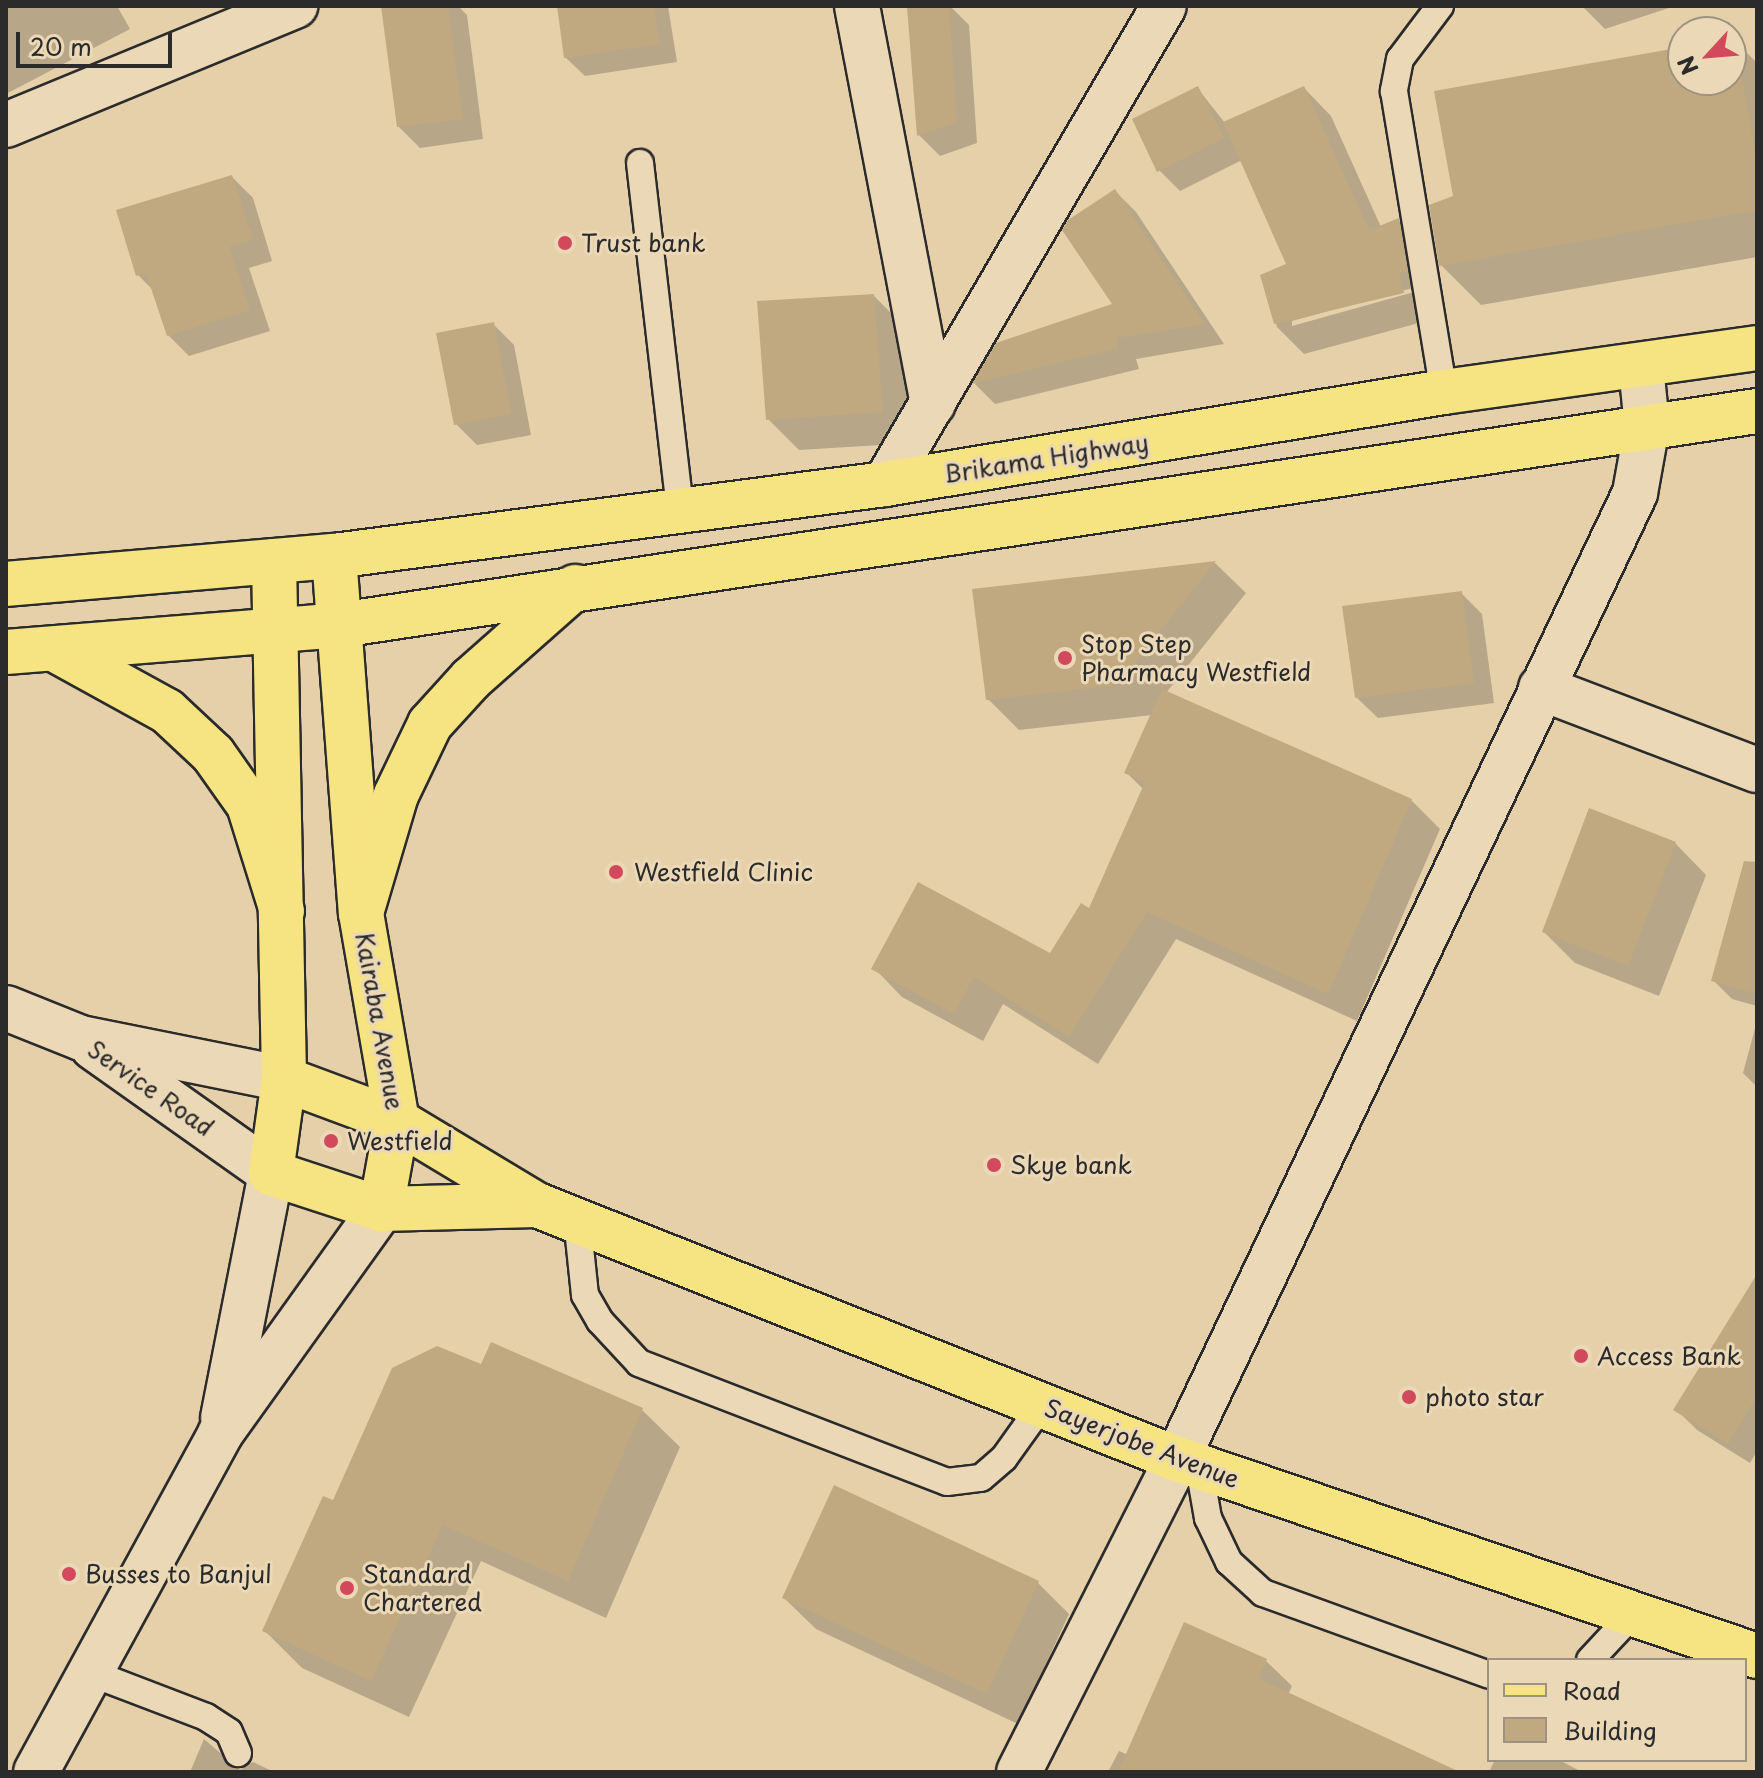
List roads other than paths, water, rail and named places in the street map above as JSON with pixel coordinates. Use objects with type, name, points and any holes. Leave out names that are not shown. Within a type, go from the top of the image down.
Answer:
[{"type":"main road","name":"Brikama Highway","points":[[6,584],[334,556],[885,484],[1444,392],[1641,367],[1757,348]]},
{"type":"main road","points":[[6,652],[340,625],[575,587],[1757,411]]},
{"type":"main road","name":"Kairaba Avenue","points":[[334,556],[361,913],[397,1121],[381,1209]]},
{"type":"main road","name":"Kairaba Avenue","points":[[271,1173],[284,1079],[274,561]]},
{"type":"main road","points":[[361,913],[396,795],[430,724],[471,679],[575,587]]},
{"type":"main road","points":[[54,649],[167,711],[213,754],[249,805],[282,911]]},
{"type":"main road","name":"Sayerjobe Avenue","points":[[284,1079],[397,1121],[537,1205],[1188,1463],[1757,1656]]},
{"type":"main road","name":"Sayerjobe Avenue","points":[[271,1173],[381,1209],[537,1205]]},
{"type":"street","points":[[6,125],[295,6]]},
{"type":"street","points":[[857,6],[933,404]]},
{"type":"street","points":[[885,484],[1164,6]]},
{"type":"street","points":[[1019,1772],[1188,1463],[1541,688],[1635,493],[1647,426],[1641,367]]},
{"type":"street","points":[[1541,688],[1757,770]]},
{"type":"street","points":[[6,1008],[81,1038]]},
{"type":"street","name":"Service Road","points":[[81,1038],[284,1079]]},
{"type":"street","name":"Service Road","points":[[81,1038],[271,1173]]},
{"type":"street","name":"Kairaba Avenue","points":[[220,1434],[271,1173]]},
{"type":"street","name":"Kairaba Avenue","points":[[36,1772],[220,1434],[381,1209]]},
{"type":"lane","points":[[1440,6],[1400,59],[1394,91],[1444,392]]},
{"type":"lane","points":[[640,163],[680,511]]},
{"type":"lane","points":[[577,1219],[585,1295],[600,1321],[639,1363],[947,1482],[981,1478],[1004,1458],[1042,1405]]},
{"type":"lane","points":[[1188,1463],[1208,1518],[1229,1562],[1263,1593],[1487,1674]]},
{"type":"lane","points":[[1592,1658],[1632,1615]]},
{"type":"lane","points":[[91,1673],[206,1717],[229,1732],[238,1753]]},
{"type":"place","name":"Trust bank","points":[[565,243]]},
{"type":"place","name":"Stop Step Pharmacy Westfield","points":[[1065,658]]},
{"type":"place","name":"Westfield Clinic","points":[[616,872]]},
{"type":"place","name":"Westfield","points":[[331,1141]]},
{"type":"place","name":"Skye bank","points":[[994,1165]]},
{"type":"place","name":"Access Bank","points":[[1581,1356]]},
{"type":"place","name":"photo star","points":[[1409,1397]]},
{"type":"place","name":"Busses to Banjul","points":[[69,1574]]},
{"type":"place","name":"Standard Chartered","points":[[347,1588]]}]
